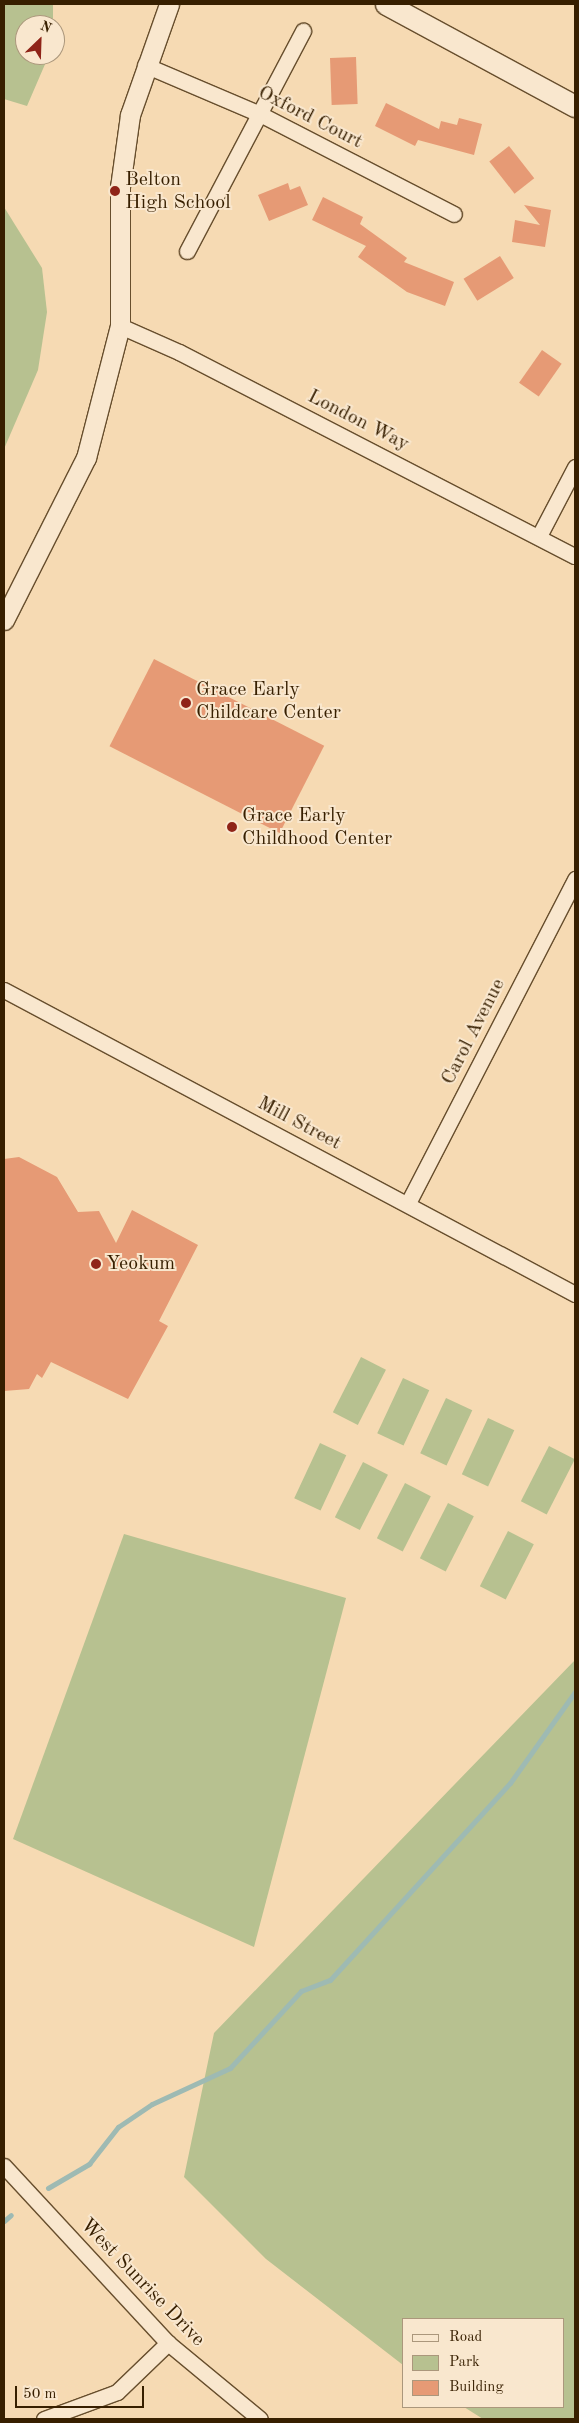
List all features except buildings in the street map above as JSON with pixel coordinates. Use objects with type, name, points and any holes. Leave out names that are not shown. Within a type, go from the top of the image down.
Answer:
[{"type":"main road","points":[[386,4],[575,106]]},
{"type":"street","points":[[4,620],[86,458],[120,326],[120,187],[130,115],[145,65],[169,4]]},
{"type":"street","points":[[187,251],[302,31]]},
{"type":"street","name":"Oxford Court","points":[[145,65],[260,114],[454,214]]},
{"type":"street","name":"London Way","points":[[120,326],[539,536],[575,556]]},
{"type":"street","points":[[539,536],[575,467]]},
{"type":"street","name":"Carol Avenue","points":[[408,1203],[575,879]]},
{"type":"street","name":"Mill Street","points":[[4,990],[408,1203],[575,1294]]},
{"type":"street","name":"West Sunrise Drive","points":[[4,2166],[168,2343],[260,2419]]},
{"type":"street","points":[[44,2419],[117,2392],[168,2343]]},
{"type":"green space","points":[[4,4],[53,4],[53,15],[15,15],[15,65],[45,65],[27,106],[4,99]]},
{"type":"green space","points":[[4,207],[42,268],[47,312],[38,370],[4,449]]},
{"type":"green space","points":[[361,1357],[386,1370],[358,1425],[333,1412]]},
{"type":"green space","points":[[403,1378],[429,1390],[404,1446],[377,1433]]},
{"type":"green space","points":[[446,1398],[472,1410],[447,1466],[420,1453]]},
{"type":"green space","points":[[488,1418],[514,1430],[488,1486],[462,1474]]},
{"type":"green space","points":[[320,1443],[346,1455],[321,1511],[294,1498]]},
{"type":"green space","points":[[549,1446],[575,1459],[547,1514],[521,1501]]},
{"type":"green space","points":[[363,1462],[388,1475],[360,1530],[335,1517]]},
{"type":"green space","points":[[405,1483],[431,1496],[403,1551],[377,1538]]},
{"type":"green space","points":[[448,1503],[474,1516],[446,1571],[420,1558]]},
{"type":"green space","points":[[508,1531],[534,1544],[506,1599],[480,1586]]},
{"type":"green space","points":[[124,1534],[346,1598],[254,1947],[13,1839]]},
{"type":"green space","points":[[575,1660],[575,2419],[483,2419],[466,2408],[564,2408],[564,2318],[402,2318],[402,2364],[266,2259],[184,2177],[214,2033]]},
{"type":"waterway","points":[[48,2188],[89,2164],[118,2127],[152,2104],[230,2068],[301,1991],[330,1980],[510,1783],[575,1692]]},
{"type":"waterway","points":[[4,2221],[11,2215]]},
{"type":"place","name":"Belton High School","points":[[115,191]]},
{"type":"place","name":"Grace Early Childcare Center","points":[[186,703]]},
{"type":"place","name":"Grace Early Childhood Center","points":[[232,827]]},
{"type":"place","name":"Yeokum","points":[[96,1264]]}]
